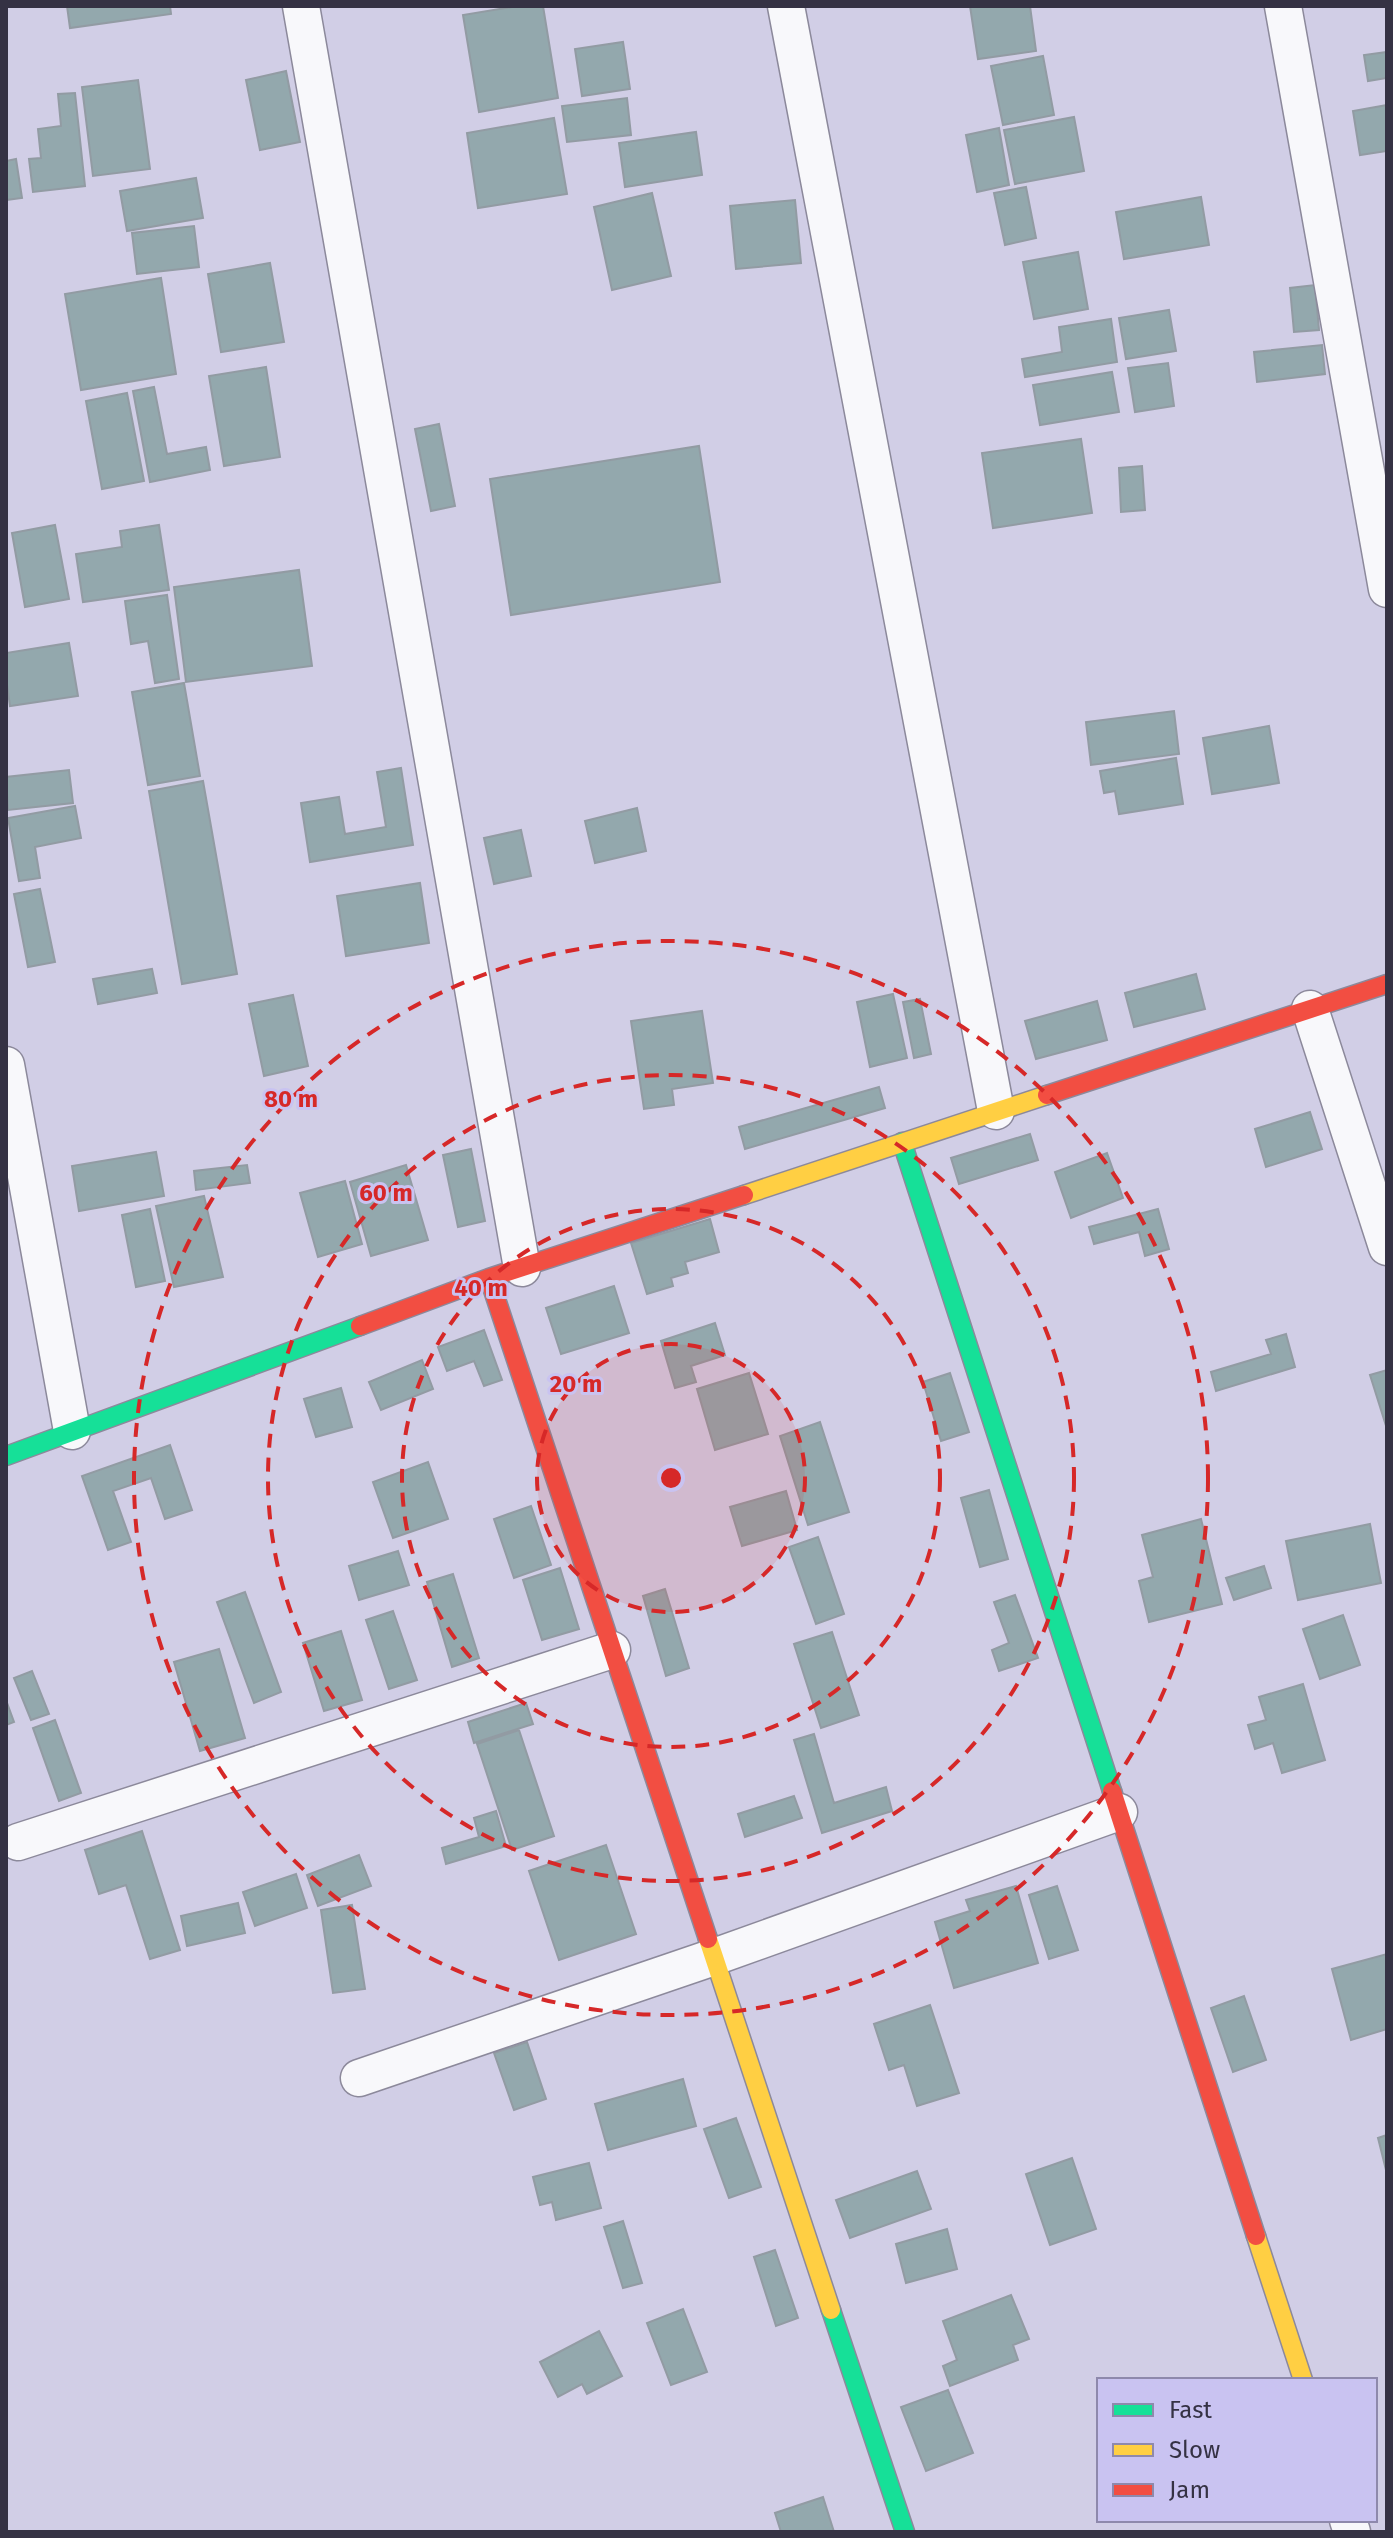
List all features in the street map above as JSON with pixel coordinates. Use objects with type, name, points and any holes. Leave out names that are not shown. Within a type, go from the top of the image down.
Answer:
[{"type":"street","points":[[301,6],[506,1273],[612,1650],[905,2532]]},
{"type":"street","points":[[786,6],[996,1111]]},
{"type":"street","points":[[1283,6],[1387,589]]},
{"type":"street","points":[[6,1456],[506,1273],[1387,984]]},
{"type":"street","points":[[1310,1009],[1387,1247]]},
{"type":"street","points":[[6,1065],[72,1431]]},
{"type":"street","points":[[902,1142],[1302,2378]]},
{"type":"street","points":[[18,1842],[612,1650]]},
{"type":"street","points":[[359,2078],[714,1957],[1119,1812]]},
{"type":"building","points":[[67,6],[170,6],[171,14],[70,28]]},
{"type":"building","points":[[518,6],[543,6],[558,98],[479,112],[463,15]]},
{"type":"building","points":[[970,6],[1030,6],[1036,51],[978,59]]},
{"type":"building","points":[[623,42],[630,89],[582,96],[575,49]]},
{"type":"building","points":[[1387,52],[1387,78],[1368,81],[1364,55]]},
{"type":"building","points":[[1043,56],[1054,115],[1003,125],[991,66]]},
{"type":"building","points":[[286,71],[300,142],[260,150],[246,80]]},
{"type":"building","points":[[138,80],[150,169],[93,176],[82,87]]},
{"type":"building","points":[[75,93],[85,186],[33,192],[29,159],[41,158],[38,129],[61,126],[58,94]]},
{"type":"building","points":[[627,98],[631,135],[567,142],[562,106]]},
{"type":"building","points":[[1387,105],[1387,151],[1360,155],[1353,111]]},
{"type":"building","points":[[1074,117],[1084,171],[1015,184],[1004,130]]},
{"type":"building","points":[[554,118],[567,194],[478,208],[467,133]]},
{"type":"building","points":[[999,128],[1009,185],[977,192],[966,135]]},
{"type":"building","points":[[696,132],[702,175],[625,187],[619,143]]},
{"type":"building","points":[[16,159],[22,198],[6,200],[6,161]]},
{"type":"building","points":[[196,178],[203,218],[127,231],[120,191]]},
{"type":"building","points":[[1026,187],[1036,238],[1005,245],[994,193]]},
{"type":"building","points":[[652,193],[671,276],[612,290],[594,207]]},
{"type":"building","points":[[1201,197],[1209,245],[1124,259],[1116,212]]},
{"type":"building","points":[[795,200],[801,263],[736,269],[730,206]]},
{"type":"building","points":[[194,226],[199,267],[137,274],[132,233]]},
{"type":"building","points":[[1078,252],[1088,309],[1034,319],[1023,262]]},
{"type":"building","points":[[270,263],[284,342],[221,352],[208,274]]},
{"type":"building","points":[[161,278],[176,374],[81,390],[65,294]]},
{"type":"building","points":[[1315,285],[1319,330],[1294,332],[1290,288]]},
{"type":"building","points":[[1169,310],[1176,351],[1126,359],[1119,318]]},
{"type":"building","points":[[1111,319],[1117,362],[1025,377],[1022,359],[1062,352],[1059,327]]},
{"type":"building","points":[[1322,345],[1325,374],[1257,382],[1254,352]]},
{"type":"building","points":[[1168,363],[1174,406],[1135,412],[1128,368]]},
{"type":"building","points":[[266,367],[280,457],[224,466],[209,376]]},
{"type":"building","points":[[1112,372],[1119,412],[1040,425],[1033,385]]},
{"type":"building","points":[[154,387],[167,454],[206,447],[210,470],[150,482],[133,391]]},
{"type":"building","points":[[127,393],[144,481],[102,489],[86,401]]},
{"type":"building","points":[[439,424],[455,506],[431,511],[415,429]]},
{"type":"building","points":[[1081,439],[1092,513],[993,528],[982,453]]},
{"type":"building","points":[[699,446],[720,582],[511,615],[490,479]]},
{"type":"building","points":[[1142,466],[1145,510],[1121,512],[1119,468]]},
{"type":"building","points":[[55,525],[69,599],[25,607],[12,533]]},
{"type":"building","points":[[159,525],[169,590],[83,602],[76,554],[122,547],[120,531]]},
{"type":"building","points":[[299,570],[312,666],[186,682],[174,587]]},
{"type":"building","points":[[167,595],[179,679],[155,683],[148,641],[131,644],[125,601]]},
{"type":"building","points":[[69,643],[78,696],[10,706],[6,653]]},
{"type":"building","points":[[184,683],[200,776],[148,785],[132,692]]},
{"type":"building","points":[[1174,711],[1179,754],[1091,765],[1086,722]]},
{"type":"building","points":[[1269,726],[1279,783],[1212,794],[1203,738]]},
{"type":"building","points":[[1176,758],[1183,804],[1119,814],[1115,791],[1104,793],[1100,771]]},
{"type":"building","points":[[401,768],[413,845],[310,862],[301,803],[339,797],[345,834],[386,827],[377,772]]},
{"type":"building","points":[[69,770],[73,803],[8,810],[6,777]]},
{"type":"building","points":[[203,781],[237,974],[182,984],[149,791]]},
{"type":"building","points":[[75,806],[81,838],[35,847],[40,878],[19,881],[8,818]]},
{"type":"building","points":[[637,808],[646,851],[595,863],[585,821]]},
{"type":"building","points":[[521,830],[531,876],[494,884],[484,838]]},
{"type":"building","points":[[420,883],[429,943],[346,956],[337,896]]},
{"type":"building","points":[[40,889],[55,962],[28,967],[14,894]]},
{"type":"building","points":[[152,969],[157,993],[98,1004],[93,979]]},
{"type":"building","points":[[1196,974],[1205,1009],[1134,1027],[1125,993]]},
{"type":"building","points":[[893,994],[907,1058],[870,1067],[857,1002]]},
{"type":"building","points":[[293,995],[308,1066],[264,1076],[249,1004]]},
{"type":"building","points":[[920,999],[931,1054],[914,1058],[903,1002]]},
{"type":"building","points":[[1097,1001],[1107,1040],[1036,1059],[1025,1021]]},
{"type":"building","points":[[702,1011],[713,1083],[672,1089],[674,1105],[644,1109],[631,1021]]},
{"type":"building","points":[[879,1087],[885,1108],[745,1149],[739,1127]]},
{"type":"building","points":[[1310,1112],[1322,1149],[1266,1167],[1255,1129]]},
{"type":"building","points":[[1030,1134],[1038,1160],[959,1184],[951,1158]]},
{"type":"building","points":[[471,1149],[485,1221],[458,1227],[443,1155]]},
{"type":"building","points":[[156,1152],[164,1196],[79,1211],[72,1166]]},
{"type":"building","points":[[1107,1153],[1123,1198],[1071,1218],[1055,1172]]},
{"type":"building","points":[[247,1165],[250,1183],[196,1190],[194,1171]]},
{"type":"building","points":[[406,1165],[428,1240],[371,1256],[350,1182]]},
{"type":"building","points":[[345,1181],[362,1244],[318,1257],[300,1193]]},
{"type":"building","points":[[204,1196],[223,1277],[174,1287],[156,1206]]},
{"type":"building","points":[[150,1209],[165,1281],[136,1287],[122,1215]]},
{"type":"building","points":[[1158,1209],[1169,1249],[1145,1256],[1139,1232],[1094,1244],[1089,1227]]},
{"type":"building","points":[[710,1219],[719,1252],[685,1262],[688,1273],[671,1278],[673,1286],[647,1294],[631,1243]]},
{"type":"building","points":[[614,1286],[629,1333],[561,1354],[546,1308]]},
{"type":"building","points":[[715,1323],[725,1355],[691,1366],[696,1382],[675,1388],[661,1341]]},
{"type":"building","points":[[484,1330],[502,1380],[484,1386],[474,1361],[447,1371],[438,1347]]},
{"type":"building","points":[[1286,1334],[1295,1367],[1216,1391],[1211,1372],[1271,1354],[1266,1340]]},
{"type":"building","points":[[422,1360],[433,1389],[381,1410],[369,1382]]},
{"type":"building","points":[[1387,1370],[1387,1429],[1370,1375]]},
{"type":"building","points":[[749,1373],[768,1434],[715,1450],[697,1389]]},
{"type":"building","points":[[950,1373],[969,1432],[941,1441],[923,1382]]},
{"type":"building","points":[[341,1388],[352,1427],[316,1437],[304,1399]]},
{"type":"building","points":[[820,1422],[849,1512],[808,1525],[780,1436]]},
{"type":"building","points":[[170,1445],[192,1510],[165,1519],[151,1478],[113,1491],[131,1542],[108,1550],[82,1476]]},
{"type":"building","points":[[428,1462],[448,1519],[393,1538],[373,1482]]},
{"type":"building","points":[[989,1490],[1008,1559],[980,1567],[961,1498]]},
{"type":"building","points":[[786,1491],[797,1530],[742,1546],[730,1507]]},
{"type":"building","points":[[531,1506],[551,1565],[514,1578],[494,1519]]},
{"type":"building","points":[[1201,1519],[1222,1604],[1149,1622],[1139,1581],[1153,1577],[1142,1535]]},
{"type":"building","points":[[1370,1524],[1381,1583],[1298,1600],[1286,1541]]},
{"type":"building","points":[[818,1537],[844,1614],[816,1624],[789,1547]]},
{"type":"building","points":[[398,1551],[409,1585],[359,1600],[349,1566]]},
{"type":"building","points":[[1264,1566],[1271,1588],[1234,1600],[1226,1578]]},
{"type":"building","points":[[560,1568],[579,1629],[542,1640],[523,1580]]},
{"type":"building","points":[[453,1574],[479,1658],[452,1667],[427,1582]]},
{"type":"building","points":[[665,1589],[689,1668],[666,1676],[643,1596]]},
{"type":"building","points":[[245,1592],[281,1692],[254,1703],[217,1602]]},
{"type":"building","points":[[1015,1595],[1038,1658],[999,1671],[992,1650],[1009,1643],[994,1602]]},
{"type":"building","points":[[393,1611],[417,1680],[389,1689],[366,1620]]},
{"type":"building","points":[[1343,1615],[1360,1665],[1320,1679],[1303,1629]]},
{"type":"building","points":[[341,1631],[362,1700],[324,1711],[303,1643]]},
{"type":"building","points":[[832,1632],[859,1715],[821,1728],[794,1644]]},
{"type":"building","points":[[219,1649],[245,1738],[200,1751],[174,1662]]},
{"type":"building","points":[[32,1671],[49,1714],[31,1720],[14,1678]]},
{"type":"building","points":[[1303,1684],[1325,1760],[1282,1773],[1273,1743],[1255,1749],[1248,1725],[1266,1720],[1259,1697]]},
{"type":"building","points":[[6,1700],[14,1722],[6,1725]]},
{"type":"building","points":[[526,1703],[533,1724],[474,1743],[468,1722]]},
{"type":"building","points":[[55,1720],[81,1793],[59,1801],[33,1728]]},
{"type":"building","points":[[519,1730],[554,1836],[512,1850],[477,1744]]},
{"type":"building","points":[[814,1734],[834,1803],[886,1787],[892,1811],[822,1833],[794,1740]]},
{"type":"building","points":[[794,1796],[802,1818],[745,1837],[738,1814]]},
{"type":"building","points":[[496,1811],[506,1846],[446,1864],[442,1848],[479,1837],[474,1818]]},
{"type":"building","points":[[142,1831],[180,1950],[150,1959],[126,1885],[99,1894],[85,1850]]},
{"type":"building","points":[[606,1845],[636,1934],[559,1960],[529,1871]]},
{"type":"building","points":[[359,1855],[371,1886],[318,1906],[307,1875]]},
{"type":"building","points":[[296,1874],[307,1908],[255,1926],[243,1892]]},
{"type":"building","points":[[1016,1886],[1038,1963],[954,1988],[935,1922],[970,1911],[966,1900]]},
{"type":"building","points":[[1057,1886],[1078,1950],[1049,1959],[1029,1895]]},
{"type":"building","points":[[238,1903],[245,1933],[187,1946],[181,1916]]},
{"type":"building","points":[[352,1905],[365,1989],[333,1993],[321,1910]]},
{"type":"building","points":[[1387,1954],[1387,2029],[1351,2040],[1332,1969]]},
{"type":"building","points":[[1244,1996],[1266,2060],[1233,2072],[1211,2008]]},
{"type":"building","points":[[930,2005],[959,2093],[917,2106],[904,2065],[889,2070],[874,2024]]},
{"type":"building","points":[[527,2042],[546,2099],[514,2110],[494,2053]]},
{"type":"building","points":[[683,2079],[696,2126],[608,2150],[595,2104]]},
{"type":"building","points":[[736,2118],[761,2187],[729,2198],[704,2129]]},
{"type":"building","points":[[1387,2135],[1387,2174],[1378,2138]]},
{"type":"building","points":[[1072,2158],[1096,2229],[1050,2245],[1026,2174]]},
{"type":"building","points":[[589,2163],[601,2208],[556,2220],[552,2202],[540,2205],[533,2177]]},
{"type":"building","points":[[917,2171],[931,2209],[850,2238],[836,2200]]},
{"type":"building","points":[[623,2221],[642,2283],[623,2288],[604,2227]]},
{"type":"building","points":[[947,2229],[957,2269],[906,2283],[896,2244]]},
{"type":"building","points":[[775,2250],[798,2318],[776,2326],[754,2257]]},
{"type":"building","points":[[1011,2295],[1029,2339],[1013,2345],[1018,2360],[950,2386],[943,2366],[957,2360],[943,2321]]},
{"type":"building","points":[[683,2309],[707,2372],[671,2385],[647,2323]]},
{"type":"building","points":[[599,2331],[622,2376],[587,2394],[582,2384],[558,2397],[540,2362]]},
{"type":"building","points":[[948,2390],[973,2453],[926,2471],[901,2407]]},
{"type":"building","points":[[823,2497],[834,2532],[781,2532],[775,2513]]},
{"type":"traffic: fast","points":[[902,1142],[1112,1791]]},
{"type":"traffic: fast","points":[[6,1456],[360,1326]]},
{"type":"traffic: fast","points":[[831,2310],[905,2532]]},
{"type":"traffic: slow","points":[[744,1195],[1047,1095]]},
{"type":"traffic: slow","points":[[708,1939],[831,2310]]},
{"type":"traffic: slow","points":[[1256,2236],[1302,2378]]},
{"type":"traffic: jam","points":[[1047,1095],[1387,984]]},
{"type":"traffic: jam","points":[[360,1326],[489,1278],[744,1195]]},
{"type":"traffic: jam","points":[[489,1278],[708,1939]]},
{"type":"traffic: jam","points":[[1112,1791],[1256,2236]]}]
